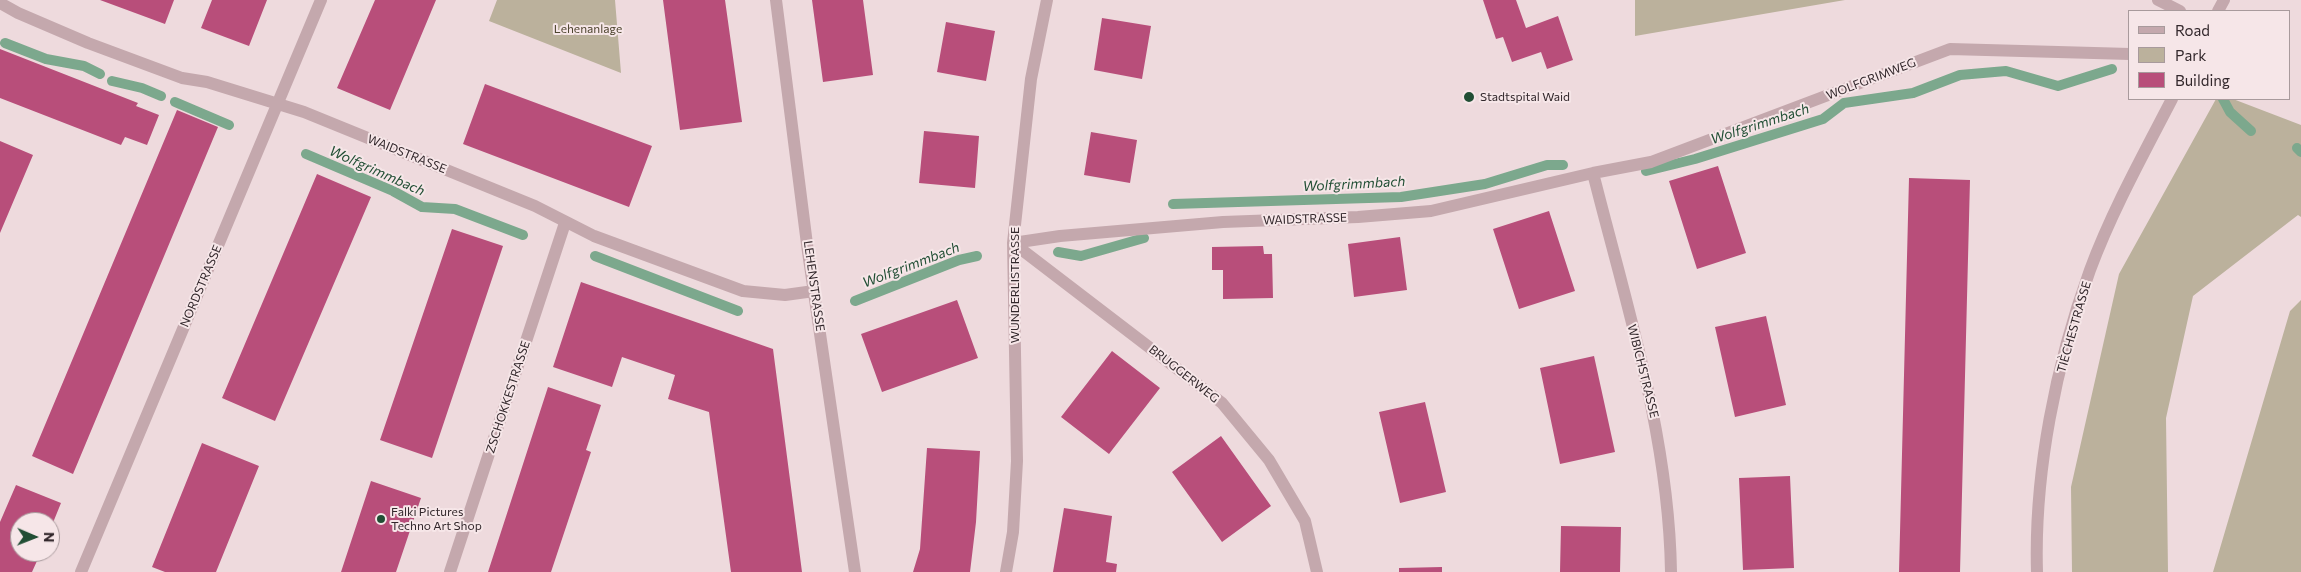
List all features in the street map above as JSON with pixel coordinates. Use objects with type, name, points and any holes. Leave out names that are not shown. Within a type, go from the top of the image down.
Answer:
[{"type":"street","name":"NORDSTRASSE","points":[[81,572],[321,0]]},
{"type":"street","name":"LEHENSTRASSE","points":[[776,0],[814,291],[855,572]]},
{"type":"street","name":"WUNDERLISTRASSE","points":[[1006,572],[1013,532],[1017,461],[1013,243],[1031,79],[1047,0]]},
{"type":"street","points":[[2158,0],[2178,10]]},
{"type":"street","name":"WAIDSTRASSE","points":[[0,3],[18,13],[79,39],[182,78],[207,82],[304,112],[535,206],[594,236],[743,291],[785,295],[814,291]]},
{"type":"street","name":"WOLFGRIMWEG","points":[[1594,173],[1652,162],[1950,49],[2128,54]]},
{"type":"street","name":"TIÈCHESTRASSE","points":[[2037,572],[2036,531],[2050,422],[2066,348],[2090,270],[2130,178],[2171,100]]},
{"type":"street","name":"WAIDSTRASSE","points":[[1013,243],[1060,236],[1223,222],[1358,217],[1431,211],[1594,173]]},
{"type":"street","name":"WIBICHSTRASSE","points":[[1594,173],[1657,428],[1670,535],[1671,572]]},
{"type":"street","name":"ZSCHOKKESTRASSE","points":[[450,572],[566,223]]},
{"type":"street","name":"BRUGGERWEG","points":[[1013,243],[1222,403],[1269,460],[1306,520],[1317,572]]},
{"type":"green space","name":"Lehenanlage","points":[[497,0],[615,0],[621,73],[489,21]]},
{"type":"green space","points":[[1635,0],[1845,0],[1635,36]]},
{"type":"green space","points":[[2215,100],[2236,100],[2301,125],[2301,217],[2298,215],[2193,296],[2166,418],[2168,572],[2072,572],[2071,487],[2119,274]]},
{"type":"green space","points":[[2301,300],[2301,572],[2213,572],[2290,311]]},
{"type":"building","points":[[100,0],[174,0],[165,24]]},
{"type":"building","points":[[212,0],[267,0],[249,46],[201,28]]},
{"type":"building","points":[[375,0],[436,0],[390,110],[337,88]]},
{"type":"building","points":[[663,0],[725,0],[742,122],[680,130]]},
{"type":"building","points":[[812,0],[863,0],[873,75],[823,82]]},
{"type":"building","points":[[1483,0],[1516,0],[1526,28],[1558,16],[1573,60],[1547,69],[1541,52],[1512,62],[1503,37],[1496,39]]},
{"type":"building","points":[[1102,18],[1151,26],[1142,79],[1094,70]]},
{"type":"building","points":[[946,22],[995,31],[986,81],[937,72]]},
{"type":"building","points":[[0,49],[138,103],[136,106],[159,115],[147,145],[125,137],[121,145],[0,98]]},
{"type":"building","points":[[485,84],[652,146],[629,207],[463,144]]},
{"type":"building","points":[[177,110],[218,127],[73,474],[32,456]]},
{"type":"building","points":[[924,131],[979,136],[975,188],[919,183]]},
{"type":"building","points":[[1091,132],[1137,140],[1130,183],[1084,175]]},
{"type":"building","points":[[0,141],[33,155],[0,233]]},
{"type":"building","points":[[1718,166],[1746,253],[1697,269],[1669,181]]},
{"type":"building","points":[[317,174],[371,197],[275,421],[222,398]]},
{"type":"building","points":[[1909,178],[1970,180],[1960,572],[1899,572]]},
{"type":"building","points":[[1549,211],[1575,291],[1519,309],[1493,229]]},
{"type":"building","points":[[452,229],[503,246],[432,458],[380,440]]},
{"type":"building","points":[[1400,237],[1407,290],[1354,297],[1348,244]]},
{"type":"building","points":[[1263,246],[1264,254],[1272,254],[1273,298],[1223,299],[1223,270],[1212,270],[1212,247]]},
{"type":"building","points":[[581,282],[773,349],[802,572],[731,572],[709,412],[668,399],[675,375],[622,357],[612,387],[553,367]]},
{"type":"building","points":[[957,300],[978,358],[882,392],[861,334]]},
{"type":"building","points":[[1766,316],[1786,405],[1735,417],[1715,327]]},
{"type":"building","points":[[1112,351],[1160,388],[1109,454],[1061,417]]},
{"type":"building","points":[[1594,356],[1615,452],[1560,464],[1540,368]]},
{"type":"building","points":[[548,387],[601,405],[586,450],[591,452],[551,572],[488,572]]},
{"type":"building","points":[[1425,402],[1446,492],[1400,503],[1379,412]]},
{"type":"building","points":[[1221,436],[1271,506],[1222,542],[1172,472]]},
{"type":"building","points":[[202,443],[259,466],[216,572],[165,572],[152,567]]},
{"type":"building","points":[[927,448],[980,451],[976,522],[970,572],[913,572],[920,549]]},
{"type":"building","points":[[1790,476],[1794,568],[1743,570],[1739,478]]},
{"type":"building","points":[[371,481],[421,498],[396,572],[341,572]]},
{"type":"building","points":[[16,485],[61,503],[57,512],[10,512],[10,562],[36,562],[32,572],[0,572],[0,522]]},
{"type":"building","points":[[1064,508],[1112,516],[1106,562],[1117,564],[1116,572],[1053,572]]},
{"type":"building","points":[[1561,526],[1621,527],[1620,572],[1560,572]]},
{"type":"building","points":[[1442,567],[1442,572],[1399,572],[1399,568]]},
{"type":"waterway","name":"Wolfgrimmbach","points":[[5,43],[46,59],[84,66],[100,74]]},
{"type":"waterway","name":"Wolfgrimmbach","points":[[1646,171],[1695,159],[1823,119],[1844,103],[1913,93],[1960,75],[2006,71],[2058,86],[2112,69]]},
{"type":"waterway","name":"Wolfgrimmbach","points":[[112,81],[142,88],[161,96]]},
{"type":"waterway","name":"Wolfgrimmbach","points":[[2224,100],[2230,112],[2251,131]]},
{"type":"waterway","name":"Wolfgrimmbach","points":[[175,102],[229,125]]},
{"type":"waterway","name":"Wolfgrimmbach","points":[[2297,148],[2301,152]]},
{"type":"waterway","name":"Wolfgrimmbach","points":[[306,154],[393,191],[422,207],[455,209],[523,235]]},
{"type":"waterway","name":"Wolfgrimmbach","points":[[1173,204],[1401,197],[1485,184],[1547,165],[1563,165]]},
{"type":"waterway","name":"Wolfgrimmbach","points":[[1058,252],[1081,256],[1144,238]]},
{"type":"waterway","name":"Wolfgrimmbach","points":[[595,256],[738,311]]},
{"type":"waterway","name":"Wolfgrimmbach","points":[[855,301],[959,260],[977,256]]},
{"type":"place","name":"Stadtspital Waid","points":[[1469,97]]},
{"type":"place","name":"Falki Pictures Techno Art Shop","points":[[381,519]]}]
